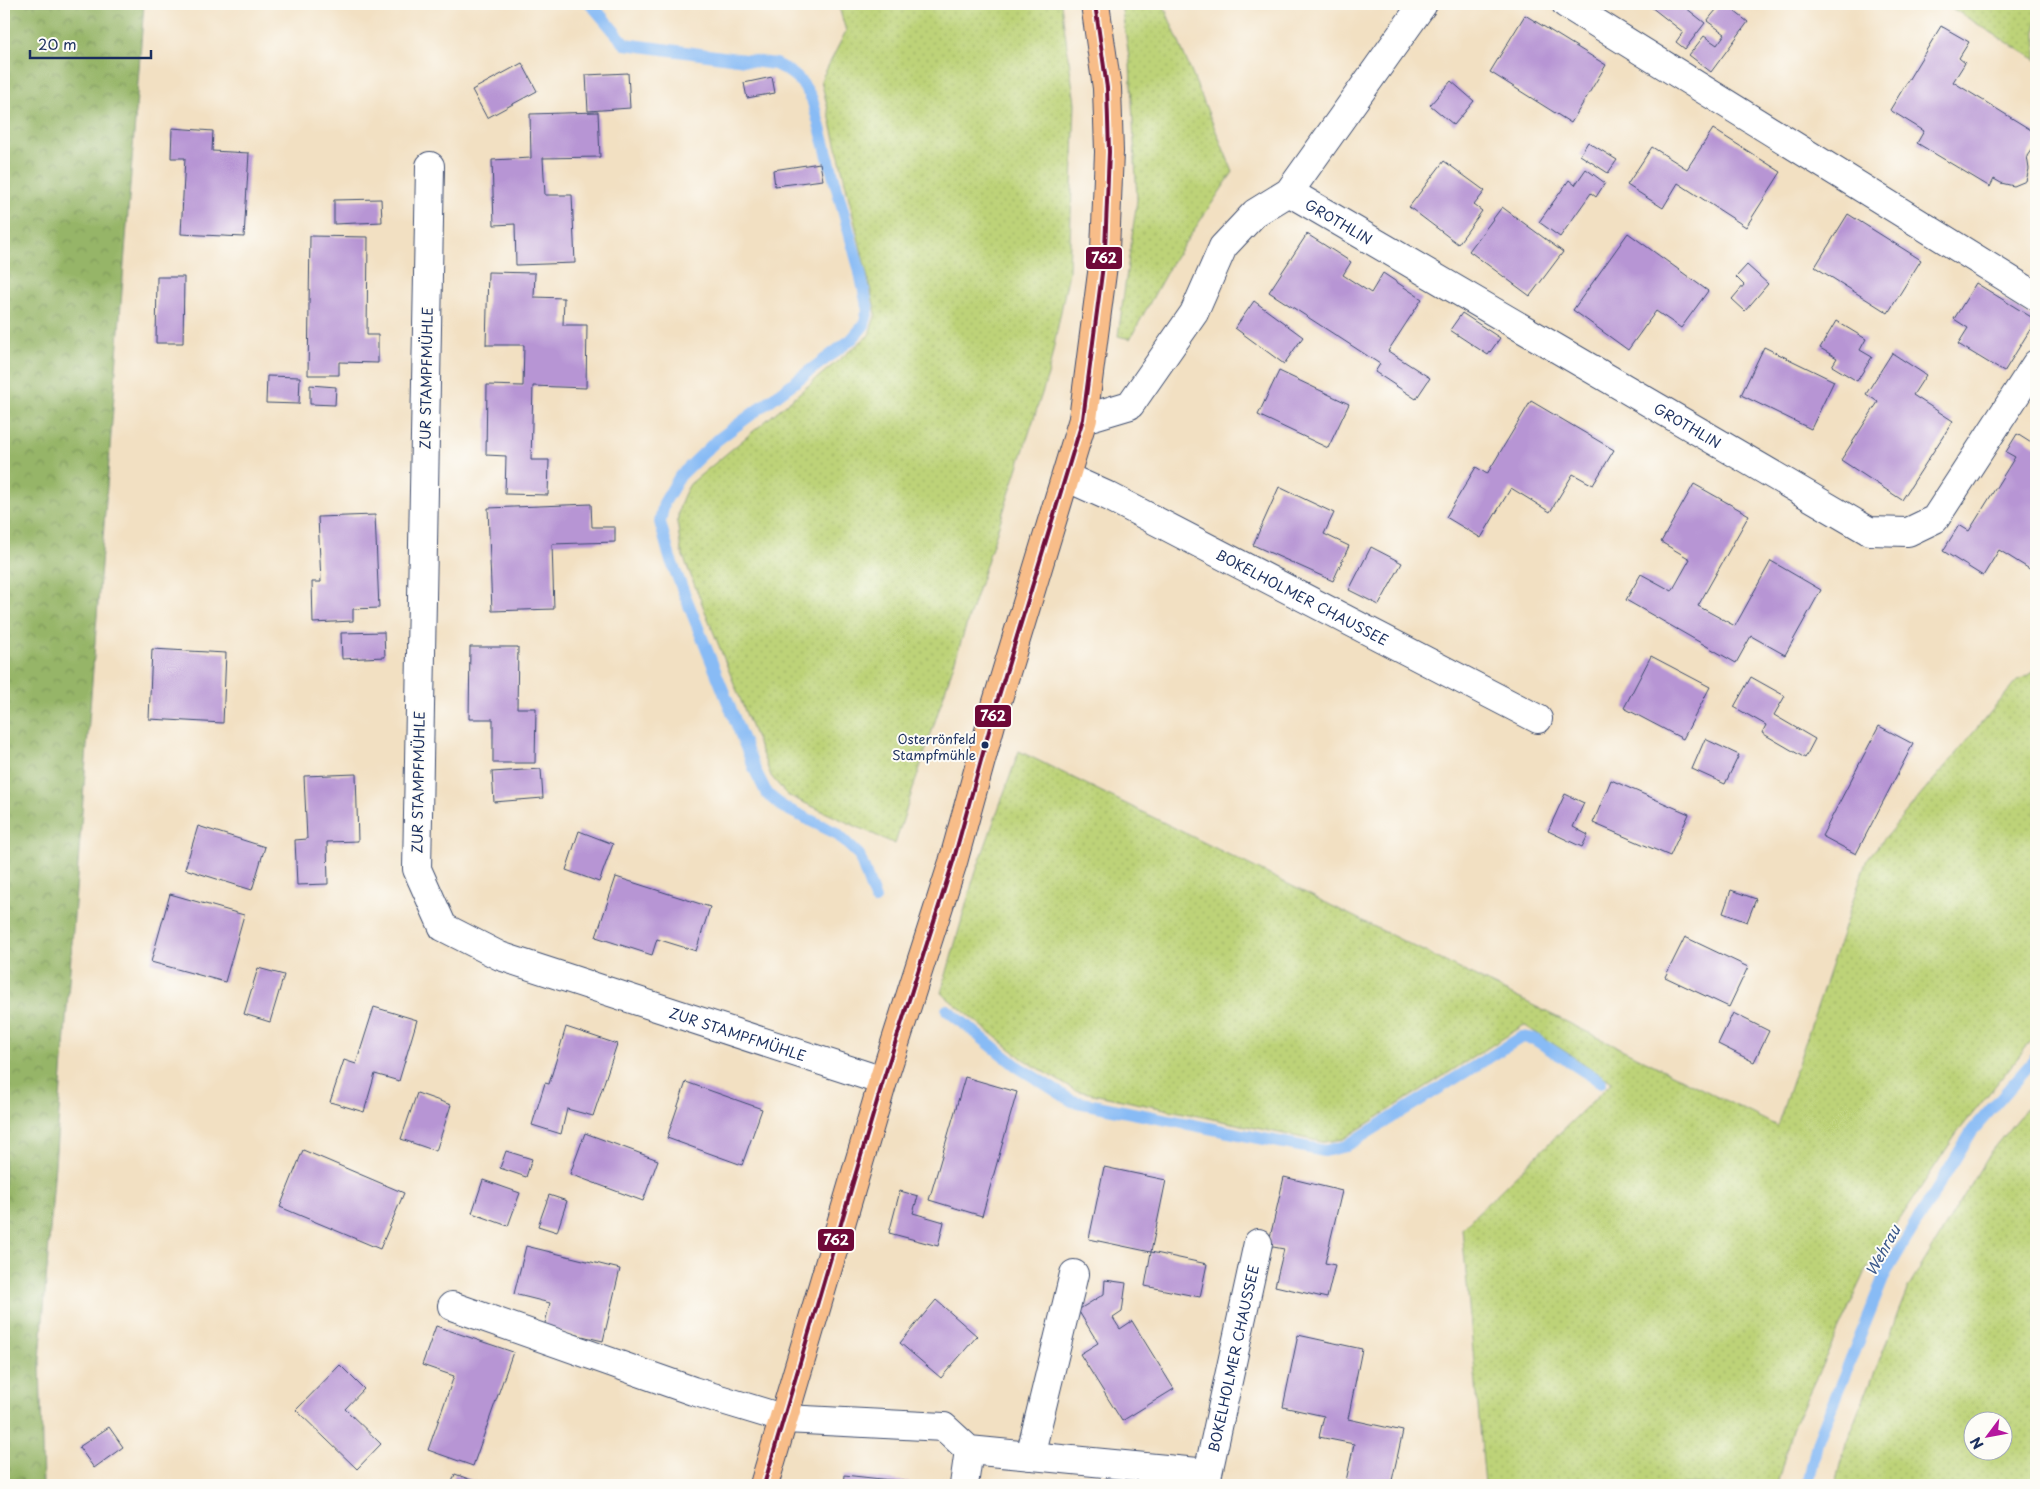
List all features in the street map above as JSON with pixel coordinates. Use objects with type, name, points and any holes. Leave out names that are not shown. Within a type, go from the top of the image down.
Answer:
[{"type":"main road","points":[[764,1485],[785,1419],[882,1081],[953,862],[997,702],[1083,419],[1105,250],[1109,152],[1106,88],[1095,4]]},
{"type":"street","name":"GROTHLIN","points":[[1083,419],[1130,405],[1194,313],[1223,247],[1255,213],[1289,192],[1423,4]]},
{"type":"street","points":[[1566,4],[2036,296]]},
{"type":"street","name":"ZUR STAMPFMÜHLE","points":[[430,166],[416,869],[443,927],[500,956],[882,1081]]},
{"type":"street","name":"GROTHLIN","points":[[1289,192],[1869,531],[1908,532],[1935,519],[2036,364]]},
{"type":"street","name":"BOKELHOLMER CHAUSSEE","points":[[1066,477],[1108,496],[1538,719]]},
{"type":"street","name":"BOKELHOLMER CHAUSSEE","points":[[969,1450],[1208,1473],[1258,1243]]},
{"type":"street","points":[[1030,1456],[1074,1274]]},
{"type":"street","points":[[452,1306],[693,1391],[785,1419],[944,1427],[969,1450],[964,1485]]},
{"type":"green space","points":[[4,4],[144,4],[40,1360],[43,1485],[4,1485]]},
{"type":"green space","points":[[838,4],[1061,4],[1075,103],[1069,272],[1048,375],[895,844],[787,795],[771,776],[681,551],[678,524],[681,502],[690,484],[869,335],[876,313],[821,80],[846,31]]},
{"type":"green space","points":[[1121,4],[1163,4],[1233,172],[1171,264],[1130,339],[1118,336],[1137,200],[1130,64]]},
{"type":"green space","points":[[1945,4],[2036,4],[2036,60]]},
{"type":"green space","points":[[2036,670],[2036,1035],[1957,1133],[1867,1269],[1792,1429],[1777,1485],[1485,1485],[1462,1228],[1612,1082],[1524,1025],[1343,1139],[1323,1142],[1074,1090],[1023,1059],[941,993],[973,880],[1019,751],[1777,1126],[1867,859],[2016,682]]},
{"type":"green space","points":[[2036,1096],[2036,1485],[1836,1485],[1846,1444],[1907,1290],[1991,1151]]},
{"type":"building","points":[[1653,4],[1681,4],[1705,23],[1685,49],[1676,42],[1683,32],[1651,7]]},
{"type":"building","points":[[1721,4],[1725,4],[1748,22],[1711,72],[1689,55],[1704,36],[1717,45],[1725,34],[1707,21]]},
{"type":"building","points":[[1525,15],[1606,65],[1571,123],[1490,72]]},
{"type":"building","points":[[1941,26],[1969,42],[1959,58],[1965,63],[1953,82],[2036,133],[2036,143],[2027,156],[2029,169],[2026,181],[2014,186],[1994,179],[1990,187],[1917,143],[1924,131],[1890,110]]},
{"type":"building","points":[[522,63],[537,91],[487,118],[472,90]]},
{"type":"building","points":[[628,73],[630,108],[588,111],[586,75]]},
{"type":"building","points":[[772,77],[775,93],[747,98],[744,83]]},
{"type":"building","points":[[1451,81],[1474,101],[1454,125],[1430,105]]},
{"type":"building","points":[[598,112],[600,157],[543,158],[545,195],[572,195],[575,263],[516,265],[515,224],[494,225],[492,160],[531,158],[530,114]]},
{"type":"building","points":[[172,128],[213,131],[212,151],[249,153],[244,237],[181,234],[185,158],[171,158]]},
{"type":"building","points":[[1713,129],[1781,172],[1746,227],[1678,183],[1663,208],[1627,185],[1652,147],[1687,169]]},
{"type":"building","points":[[1588,142],[1617,160],[1608,173],[1580,155]]},
{"type":"building","points":[[1444,161],[1485,191],[1474,205],[1482,211],[1458,244],[1409,207]]},
{"type":"building","points":[[820,163],[823,180],[775,186],[773,170]]},
{"type":"building","points":[[1586,169],[1605,183],[1596,197],[1591,193],[1560,237],[1539,222],[1569,180],[1575,185]]},
{"type":"building","points":[[381,199],[382,222],[334,224],[334,200]]},
{"type":"building","points":[[1502,207],[1563,252],[1530,296],[1469,251]]},
{"type":"building","points":[[1848,214],[1921,260],[1888,313],[1815,267]]},
{"type":"building","points":[[1628,233],[1708,291],[1681,328],[1656,311],[1628,350],[1573,310]]},
{"type":"building","points":[[1307,234],[1351,262],[1343,275],[1371,293],[1383,273],[1422,299],[1388,351],[1430,378],[1416,399],[1375,372],[1380,364],[1269,292]]},
{"type":"building","points":[[310,236],[368,237],[367,335],[378,335],[378,363],[339,362],[339,375],[308,375]]},
{"type":"building","points":[[1747,265],[1768,284],[1745,311],[1732,299],[1744,285],[1736,277]]},
{"type":"building","points":[[488,272],[535,273],[534,297],[564,298],[563,325],[587,325],[586,388],[533,386],[531,460],[549,460],[548,495],[505,494],[506,456],[486,455],[487,385],[523,386],[524,345],[486,345]]},
{"type":"building","points":[[157,277],[184,277],[183,343],[156,343]]},
{"type":"building","points":[[1976,283],[2036,320],[2004,372],[1958,344],[1968,328],[1954,319]]},
{"type":"building","points":[[1254,301],[1303,337],[1284,364],[1235,328]]},
{"type":"building","points":[[1462,313],[1500,338],[1488,355],[1450,330]]},
{"type":"building","points":[[1836,321],[1866,339],[1860,350],[1872,357],[1857,381],[1832,366],[1837,358],[1820,348]]},
{"type":"building","points":[[1764,347],[1834,381],[1811,429],[1741,395]]},
{"type":"building","points":[[1892,353],[1926,375],[1913,395],[1953,421],[1902,500],[1841,460],[1878,402],[1866,394]]},
{"type":"building","points":[[1279,371],[1349,404],[1328,448],[1258,415]]},
{"type":"building","points":[[267,376],[300,377],[299,404],[266,403]]},
{"type":"building","points":[[310,385],[336,387],[335,405],[310,404]]},
{"type":"building","points":[[1531,401],[1614,450],[1593,485],[1573,474],[1550,512],[1511,488],[1481,538],[1446,517],[1476,467],[1487,474]]},
{"type":"building","points":[[2017,434],[2036,446],[2036,573],[1999,550],[1983,576],[1943,551],[1959,525],[1969,531],[2015,457],[2006,452]]},
{"type":"building","points":[[1694,484],[1749,515],[1698,606],[1735,626],[1771,561],[1821,590],[1785,655],[1751,636],[1736,663],[1626,600],[1641,574],[1672,591],[1690,559],[1661,542]]},
{"type":"building","points":[[1279,487],[1334,513],[1324,534],[1349,546],[1333,581],[1253,545]]},
{"type":"building","points":[[591,504],[592,527],[615,527],[615,542],[552,544],[554,609],[492,611],[488,508]]},
{"type":"building","points":[[375,515],[379,608],[353,609],[353,621],[313,623],[312,582],[321,582],[318,517]]},
{"type":"building","points":[[1371,547],[1402,563],[1379,605],[1349,590]]},
{"type":"building","points":[[384,632],[385,657],[342,659],[341,633]]},
{"type":"building","points":[[470,647],[518,647],[517,708],[536,708],[535,763],[493,763],[493,719],[469,719]]},
{"type":"building","points":[[152,649],[226,653],[223,723],[149,719]]},
{"type":"building","points":[[1651,656],[1710,687],[1683,739],[1624,708]]},
{"type":"building","points":[[1751,677],[1785,696],[1774,715],[1815,739],[1805,758],[1762,733],[1766,725],[1734,707]]},
{"type":"building","points":[[1879,726],[1913,744],[1856,854],[1822,836]]},
{"type":"building","points":[[1705,739],[1739,755],[1725,784],[1692,769]]},
{"type":"building","points":[[541,769],[543,798],[494,802],[492,772]]},
{"type":"building","points":[[356,774],[358,841],[327,842],[328,884],[297,885],[295,840],[307,839],[304,776]]},
{"type":"building","points":[[1611,780],[1689,814],[1670,856],[1593,823]]},
{"type":"building","points":[[1565,794],[1584,803],[1573,827],[1588,835],[1582,847],[1548,831]]},
{"type":"building","points":[[198,826],[265,847],[252,890],[185,869]]},
{"type":"building","points":[[579,831],[613,844],[599,882],[566,870]]},
{"type":"building","points":[[616,877],[710,907],[696,951],[657,939],[652,955],[596,937]]},
{"type":"building","points":[[1731,890],[1756,899],[1747,922],[1723,913]]},
{"type":"building","points":[[170,894],[244,915],[225,982],[151,962]]},
{"type":"building","points":[[1685,937],[1748,967],[1729,1007],[1665,977]]},
{"type":"building","points":[[258,968],[284,975],[270,1022],[244,1014]]},
{"type":"building","points":[[374,1007],[417,1020],[399,1081],[375,1074],[364,1112],[330,1102],[344,1060],[356,1064]]},
{"type":"building","points":[[1733,1013],[1769,1031],[1754,1062],[1718,1044]]},
{"type":"building","points":[[566,1027],[617,1044],[593,1116],[567,1109],[561,1134],[532,1125],[545,1083],[549,1084]]},
{"type":"building","points":[[965,1077],[1017,1092],[982,1216],[929,1200]]},
{"type":"building","points":[[686,1082],[762,1109],[742,1165],[667,1138]]},
{"type":"building","points":[[417,1093],[451,1105],[436,1151],[401,1139]]},
{"type":"building","points":[[585,1133],[658,1160],[643,1201],[570,1174]]},
{"type":"building","points":[[303,1150],[404,1193],[380,1249],[280,1207]]},
{"type":"building","points":[[506,1151],[532,1159],[526,1177],[500,1168]]},
{"type":"building","points":[[1104,1167],[1166,1180],[1151,1252],[1089,1239]]},
{"type":"building","points":[[1284,1177],[1342,1191],[1325,1263],[1335,1265],[1327,1298],[1275,1286],[1284,1249],[1268,1246]]},
{"type":"building","points":[[483,1180],[520,1193],[508,1226],[472,1213]]},
{"type":"building","points":[[900,1191],[918,1196],[913,1213],[944,1222],[938,1246],[889,1233]]},
{"type":"building","points":[[549,1195],[567,1201],[557,1232],[538,1226]]},
{"type":"building","points":[[526,1246],[620,1269],[603,1341],[544,1327],[550,1303],[514,1294]]},
{"type":"building","points":[[1151,1252],[1207,1264],[1200,1297],[1145,1286]]},
{"type":"building","points":[[1105,1280],[1126,1283],[1122,1312],[1113,1318],[1120,1329],[1132,1321],[1174,1389],[1122,1421],[1080,1354],[1098,1343],[1078,1310],[1104,1294]]},
{"type":"building","points":[[936,1300],[977,1336],[941,1378],[900,1343]]},
{"type":"building","points":[[436,1326],[513,1352],[473,1466],[428,1450],[454,1376],[422,1365]]},
{"type":"building","points":[[1298,1335],[1362,1349],[1348,1419],[1403,1431],[1391,1485],[1366,1485],[1346,1481],[1354,1444],[1319,1437],[1324,1416],[1283,1407]]},
{"type":"building","points":[[340,1365],[364,1389],[345,1409],[381,1444],[357,1469],[296,1410]]},
{"type":"building","points":[[109,1427],[123,1447],[94,1468],[79,1447]]},
{"type":"building","points":[[455,1474],[485,1485],[451,1485]]},
{"type":"building","points":[[844,1475],[909,1482],[909,1485],[843,1485]]},
{"type":"waterway","points":[[591,4],[625,44],[775,64],[797,78],[812,99],[859,268],[868,310],[864,325],[852,339],[716,441],[680,476],[664,503],[660,522],[670,558],[755,770],[767,794],[783,807],[836,833],[859,855],[875,899]]},
{"type":"waterway","points":[[947,1010],[1018,1067],[1072,1101],[1325,1151],[1346,1146],[1522,1037],[1534,1039],[1601,1082]]},
{"type":"waterway","name":"Wehrau","points":[[1808,1485],[1817,1443],[1885,1274],[1972,1131],[2036,1058]]},
{"type":"transit line","name":"762","points":[[764,1485],[883,1081],[953,862],[997,702],[1083,419],[1105,250],[1109,152],[1107,88],[1095,4]]},
{"type":"place","name":"Osterrönfeld Stampfmühle","points":[[985,745]]}]
